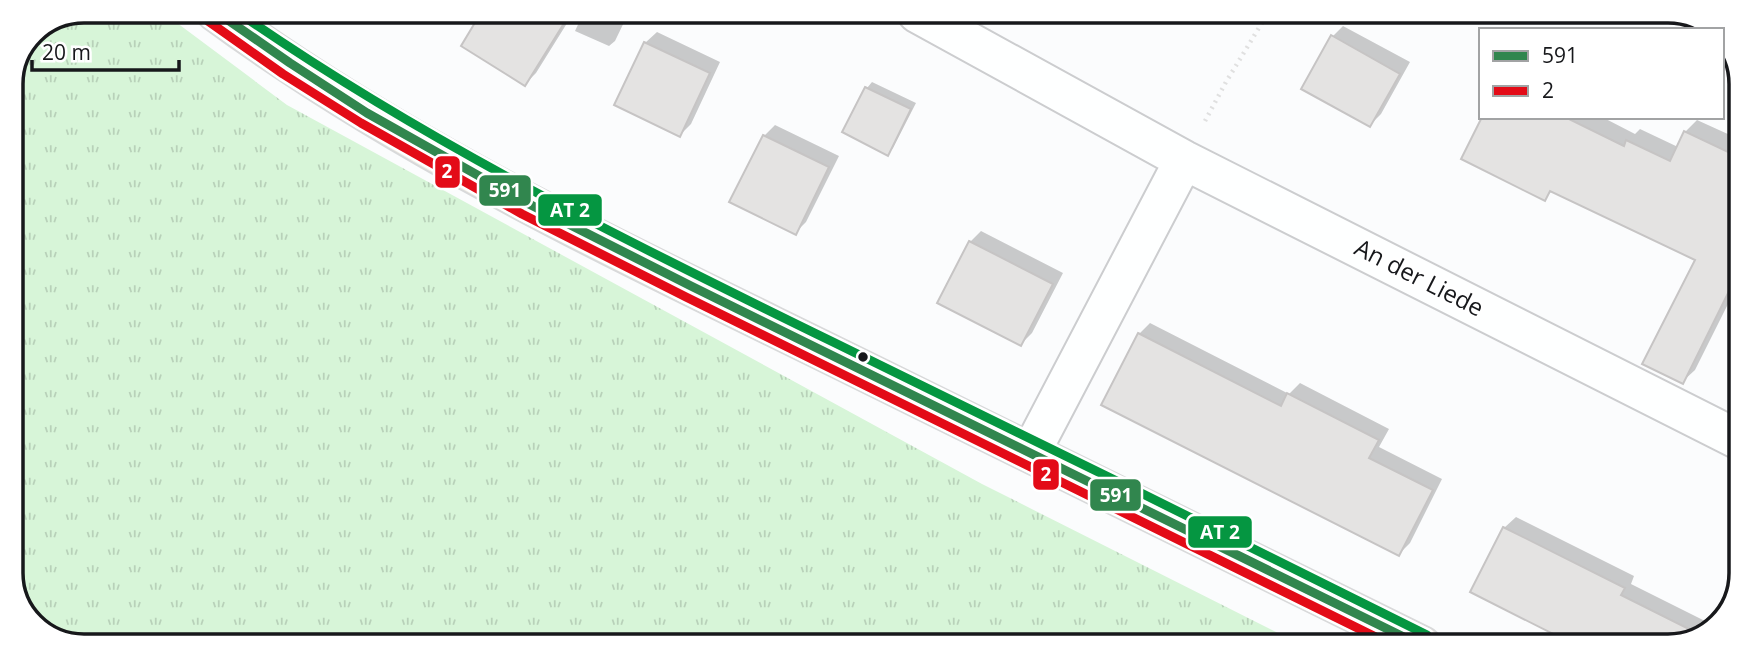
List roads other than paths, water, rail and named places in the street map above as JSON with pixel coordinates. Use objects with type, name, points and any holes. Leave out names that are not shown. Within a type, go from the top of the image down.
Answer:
[{"type":"main road","points":[[231,23],[334,92],[530,204],[672,278],[1398,634]]},
{"type":"street","name":"An der Liede","points":[[935,23],[1184,160],[1729,435]]},
{"type":"street","points":[[1031,452],[1184,160]]}]
